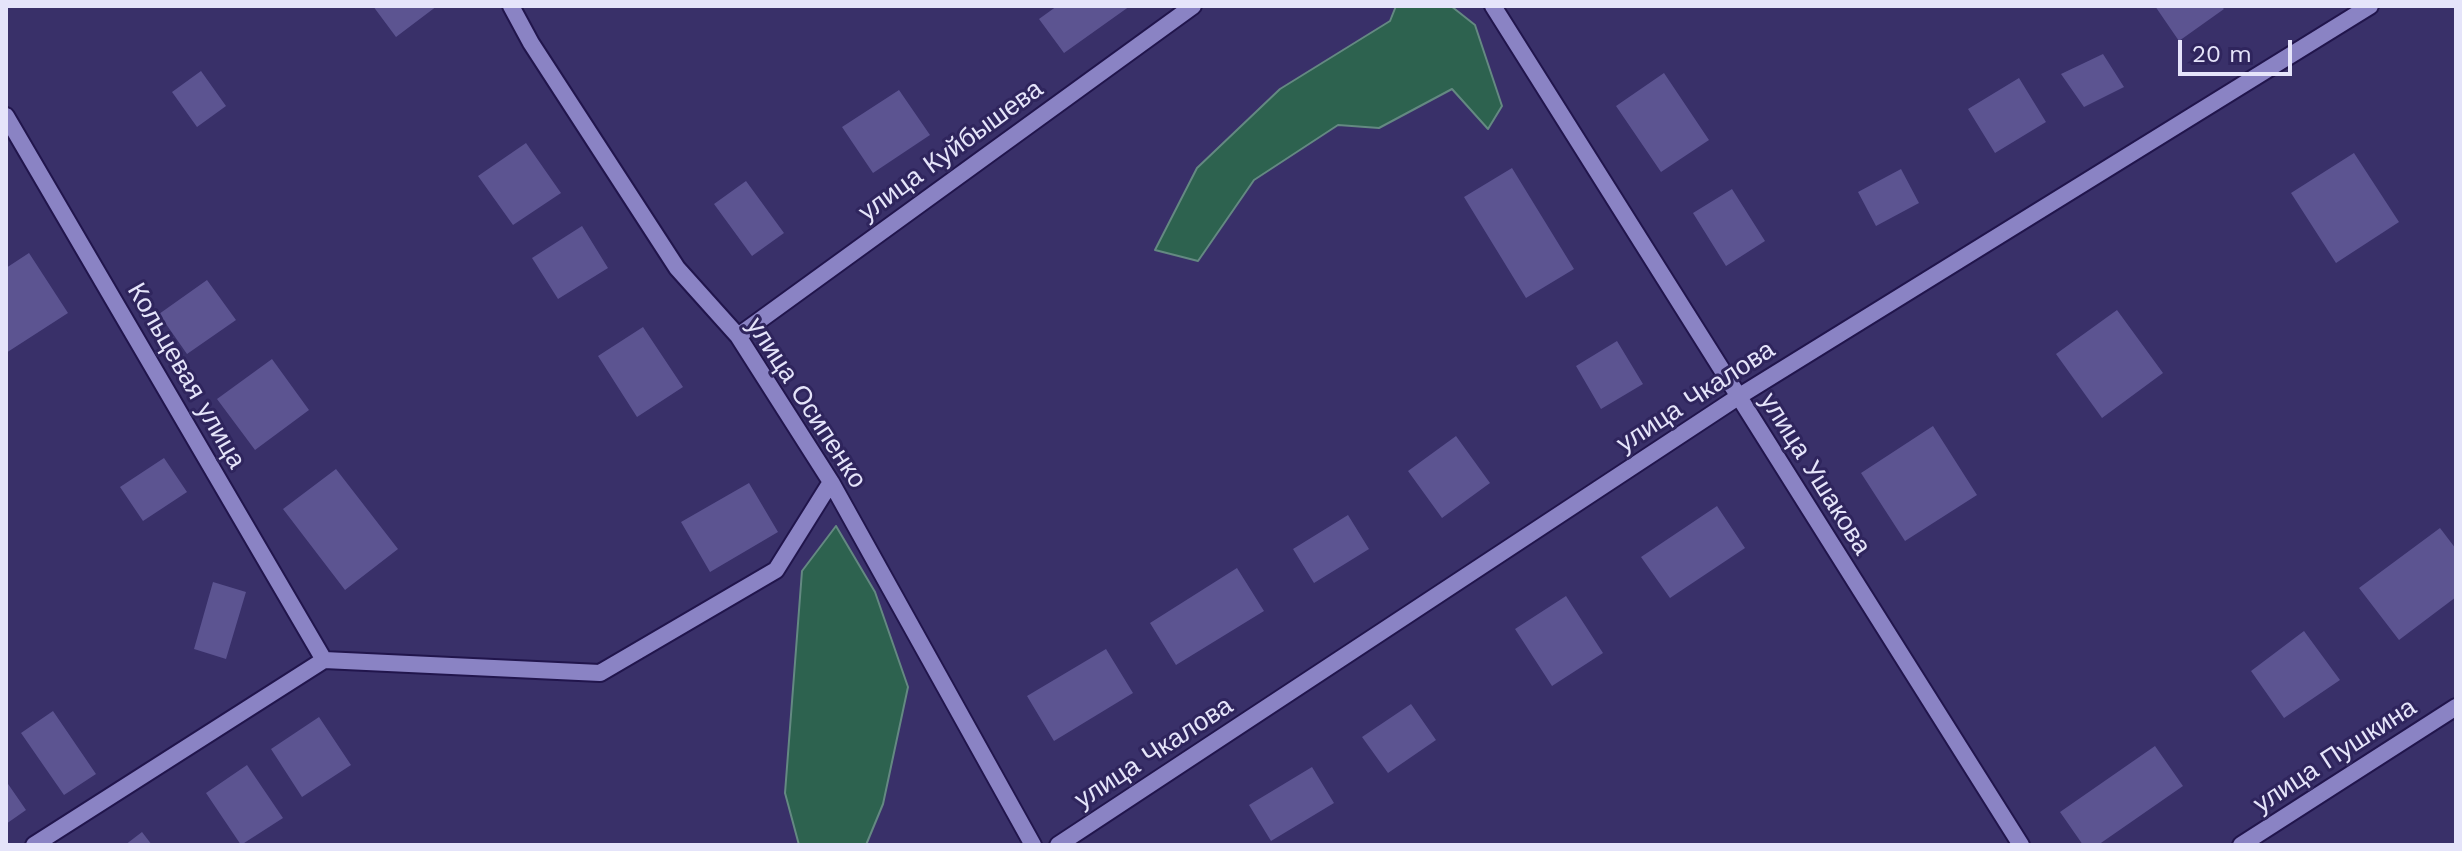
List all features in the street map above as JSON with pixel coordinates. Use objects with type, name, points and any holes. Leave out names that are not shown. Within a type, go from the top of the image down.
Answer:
[{"type":"street","name":"улица Осипенко","points":[[511,6],[531,43],[677,268],[738,336],[831,482],[1033,845]]},
{"type":"street","name":"улица Куйбышева","points":[[738,336],[1193,6]]},
{"type":"street","name":"улица Ушакова","points":[[1493,6],[2021,845]]},
{"type":"street","name":"улица Чкалова","points":[[1058,845],[1738,397],[2370,6]]},
{"type":"street","name":"Кольцевая улица","points":[[6,116],[324,660]]},
{"type":"street","points":[[34,845],[324,660],[600,673],[776,570],[831,482]]},
{"type":"street","name":"улица Пушкина","points":[[2241,845],[2456,707]]},
{"type":"shaded area","points":[[1396,6],[1451,6],[1475,25],[1502,106],[1488,129],[1452,89],[1379,128],[1338,125],[1254,180],[1198,261],[1155,250],[1197,168],[1280,89],[1390,21]]},
{"type":"shaded area","points":[[836,526],[875,592],[908,687],[883,804],[866,845],[799,845],[785,793],[802,571]]},
{"type":"building","points":[[373,6],[437,6],[396,37]]},
{"type":"building","points":[[1057,6],[1130,6],[1064,53],[1039,19]]},
{"type":"building","points":[[2155,6],[2221,6],[2224,9],[2179,41]]},
{"type":"building","points":[[2103,54],[2124,87],[2084,107],[2061,74]]},
{"type":"building","points":[[201,71],[226,106],[197,127],[172,92]]},
{"type":"building","points":[[1664,73],[1709,140],[1661,172],[1616,106]]},
{"type":"building","points":[[2019,78],[2046,122],[1995,153],[1968,109]]},
{"type":"building","points":[[899,90],[930,135],[873,173],[842,127]]},
{"type":"building","points":[[526,143],[561,193],[513,225],[478,176]]},
{"type":"building","points":[[2354,153],[2399,222],[2336,263],[2291,193]]},
{"type":"building","points":[[1512,168],[1574,269],[1526,298],[1464,197]]},
{"type":"building","points":[[1901,169],[1919,203],[1876,226],[1858,192]]},
{"type":"building","points":[[746,181],[784,233],[752,256],[714,204]]},
{"type":"building","points":[[1732,189],[1765,241],[1726,266],[1693,213]]},
{"type":"building","points":[[582,226],[608,268],[558,299],[532,258]]},
{"type":"building","points":[[29,253],[68,313],[6,353],[6,268]]},
{"type":"building","points":[[207,280],[236,320],[187,354],[159,314]]},
{"type":"building","points":[[2117,310],[2163,373],[2102,418],[2056,354]]},
{"type":"building","points":[[643,327],[683,387],[637,417],[598,356]]},
{"type":"building","points":[[1617,341],[1643,384],[1601,409],[1576,366]]},
{"type":"building","points":[[272,359],[309,410],[255,450],[217,399]]},
{"type":"building","points":[[1933,426],[1977,495],[1905,541],[1861,473]]},
{"type":"building","points":[[1456,436],[1490,483],[1442,518],[1408,471]]},
{"type":"building","points":[[164,458],[187,492],[143,521],[120,487]]},
{"type":"building","points":[[336,469],[398,549],[345,590],[283,509]]},
{"type":"building","points":[[749,483],[778,532],[710,572],[681,522]]},
{"type":"building","points":[[1717,506],[1745,548],[1670,598],[1641,557]]},
{"type":"building","points":[[1348,515],[1369,549],[1314,583],[1293,549]]},
{"type":"building","points":[[2440,528],[2456,549],[2456,597],[2399,640],[2359,588]]},
{"type":"building","points":[[1237,568],[1264,611],[1176,665],[1150,623]]},
{"type":"building","points":[[213,582],[246,592],[226,659],[194,649]]},
{"type":"building","points":[[1566,596],[1603,653],[1552,686],[1515,629]]},
{"type":"building","points":[[2304,631],[2340,680],[2284,718],[2251,671]]},
{"type":"building","points":[[1106,649],[1133,693],[1054,741],[1027,696]]},
{"type":"building","points":[[1411,704],[1436,740],[1388,773],[1362,737]]},
{"type":"building","points":[[53,711],[96,774],[64,795],[21,733]]},
{"type":"building","points":[[319,717],[351,765],[302,797],[271,749]]},
{"type":"building","points":[[2155,746],[2183,786],[2098,845],[2083,845],[2060,812]]},
{"type":"building","points":[[247,765],[283,818],[241,845],[206,793]]},
{"type":"building","points":[[1312,767],[1334,803],[1271,841],[1249,805]]},
{"type":"building","points":[[6,781],[26,810],[6,824]]},
{"type":"building","points":[[142,832],[152,845],[125,845]]}]
